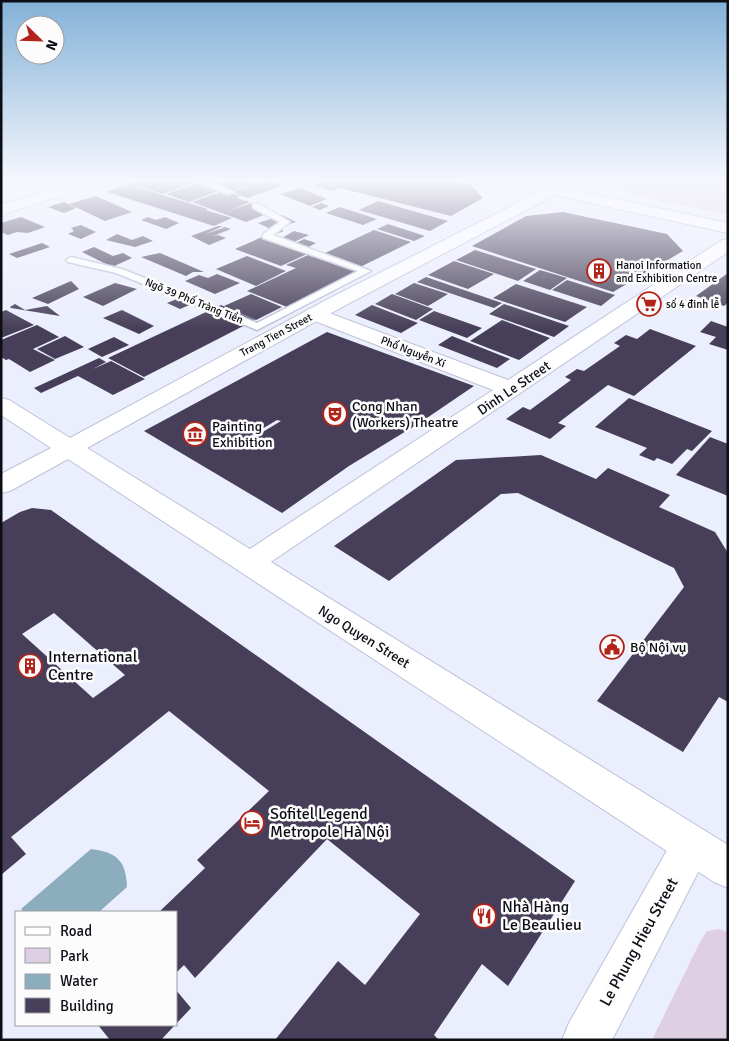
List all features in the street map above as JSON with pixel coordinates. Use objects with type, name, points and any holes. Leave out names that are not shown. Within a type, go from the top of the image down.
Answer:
[{"type":"street","name":"Trang Tien Street","points":[[1,484],[314,314],[473,231]]},
{"type":"street","name":"Dinh Le Street","points":[[249,563],[728,244]]},
{"type":"street","name":"Phố Nguyễn Xí","points":[[314,314],[512,389]]},
{"type":"street","name":"Ngo Quyen Street","points":[[1,405],[728,868]]},
{"type":"street","name":"Le Phung Hieu Street","points":[[586,1040],[692,845]]},
{"type":"lane","name":"Ngõ 39 Phố Tràng Tiền","points":[[71,260],[119,271],[257,327],[366,271],[266,236],[274,231]]},
{"type":"green space","points":[[719,929],[728,932],[728,1040],[652,1040],[700,942],[707,931]]},
{"type":"water","points":[[91,849],[114,855],[125,871],[127,887],[100,911],[23,911],[21,909]]},
{"type":"building","points":[[1,231],[35,231],[8,235]]},
{"type":"building","points":[[74,231],[96,232],[81,239],[68,234]]},
{"type":"building","points":[[206,231],[213,231],[206,234],[215,231],[227,231],[213,236],[218,235],[226,238],[209,245],[191,236]]},
{"type":"building","points":[[294,231],[309,235],[294,242],[280,239]]},
{"type":"building","points":[[373,231],[411,242],[358,268],[321,255]]},
{"type":"building","points":[[382,231],[408,231],[425,236],[414,241]]},
{"type":"building","name":"Hanoi Information and Exhibition Centre","points":[[500,231],[651,231],[667,234],[683,251],[613,292],[472,246]]},
{"type":"building","points":[[117,234],[132,240],[143,236],[153,241],[135,247],[106,240]]},
{"type":"building","points":[[262,237],[307,254],[281,266],[235,249]]},
{"type":"building","points":[[304,239],[316,243],[305,249],[292,245]]},
{"type":"building","points":[[42,243],[50,247],[17,258],[9,254]]},
{"type":"building","points":[[94,247],[113,256],[123,253],[132,258],[112,267],[82,252]]},
{"type":"building","points":[[475,250],[536,269],[518,281],[456,260]]},
{"type":"building","points":[[160,253],[204,272],[193,272],[186,276],[141,257]]},
{"type":"building","points":[[308,255],[356,272],[287,307],[247,291],[296,268],[286,265]]},
{"type":"building","points":[[247,256],[286,271],[256,286],[216,269]]},
{"type":"building","points":[[454,261],[494,274],[468,289],[428,275]]},
{"type":"building","points":[[540,270],[567,278],[550,290],[523,281]]},
{"type":"building","points":[[728,273],[728,303],[724,306],[696,296]]},
{"type":"building","points":[[217,274],[240,283],[215,294],[185,281],[199,275],[208,278]]},
{"type":"building","points":[[426,277],[502,303],[494,308],[417,282]]},
{"type":"building","points":[[567,280],[615,295],[601,306],[552,290]]},
{"type":"building","points":[[71,281],[79,289],[48,304],[32,298]]},
{"type":"building","points":[[115,283],[137,289],[103,306],[83,297]]},
{"type":"building","points":[[414,283],[448,294],[428,306],[395,294]]},
{"type":"building","points":[[516,284],[587,307],[565,322],[493,298]]},
{"type":"building","points":[[251,294],[282,307],[256,320],[224,306]]},
{"type":"building","points":[[392,294],[433,309],[416,320],[375,304]]},
{"type":"building","points":[[182,297],[194,303],[180,309],[167,303]]},
{"type":"building","points":[[15,304],[25,310],[47,306],[60,316],[11,308],[10,307]]},
{"type":"building","points":[[504,304],[569,326],[554,337],[489,314]]},
{"type":"building","points":[[221,305],[255,320],[144,377],[108,358]]},
{"type":"building","points":[[372,305],[418,323],[401,333],[355,315]]},
{"type":"building","points":[[6,310],[34,325],[1,338],[1,312]]},
{"type":"building","points":[[122,310],[154,326],[139,334],[103,318]]},
{"type":"building","points":[[434,311],[482,328],[467,338],[419,320]]},
{"type":"building","points":[[502,320],[550,338],[519,360],[470,341]]},
{"type":"building","points":[[711,321],[728,327],[728,350],[709,344],[716,337],[700,332]]},
{"type":"building","points":[[37,325],[59,337],[33,349],[55,360],[30,372],[9,359],[6,360],[1,357],[1,340]]},
{"type":"building","points":[[650,329],[696,346],[634,396],[608,385],[558,423],[566,426],[550,439],[506,419],[523,407],[530,410],[571,380],[565,377],[577,369],[584,371],[620,346],[614,343],[626,335],[637,339]]},
{"type":"building","points":[[327,332],[474,386],[421,422],[349,466],[282,513],[144,431]],"holes":[[[277,420],[281,421],[251,439],[247,438]]]},
{"type":"building","points":[[65,336],[84,347],[55,359],[37,349]]},
{"type":"building","points":[[452,336],[510,359],[497,368],[438,345]]},
{"type":"building","points":[[114,337],[129,345],[102,357],[88,349]]},
{"type":"building","points":[[99,358],[106,362],[93,369],[111,361],[145,379],[113,395],[78,376],[41,393],[34,388]]},
{"type":"building","points":[[629,398],[712,431],[692,451],[687,449],[672,464],[657,458],[654,461],[639,455],[647,448],[595,427]]},
{"type":"building","points":[[710,437],[728,444],[728,496],[676,475]]},
{"type":"building","points":[[541,455],[596,479],[608,468],[670,495],[659,507],[715,532],[728,553],[728,702],[719,697],[683,752],[597,701],[684,587],[674,568],[518,493],[501,494],[389,581],[334,546],[456,460]]},
{"type":"building","points":[[32,508],[51,510],[575,881],[508,986],[482,964],[434,1035],[439,1040],[275,1040],[338,961],[365,985],[420,914],[327,839],[195,978],[184,965],[178,971],[178,911],[160,911],[205,868],[197,860],[269,791],[169,711],[11,837],[26,854],[1,875],[1,523],[20,512]],"holes":[[[54,613],[125,675],[93,698],[22,634]]]},
{"type":"building","points":[[178,992],[191,1008],[178,1022]]},
{"type":"building","points":[[99,1026],[174,1026],[161,1040],[110,1040]]},
{"type":"place","name":"Hanoi Information and Exhibition Centre","points":[[599,271]]},
{"type":"place","name":"số 4 đinh lễ","points":[[649,304]]},
{"type":"place","name":"Cong Nhan (Workers) Theatre","points":[[335,414]]},
{"type":"place","name":"Painting Exhibition","points":[[195,434]]},
{"type":"place","name":"Bộ Nội vụ","points":[[612,647]]},
{"type":"place","name":"International Centre","points":[[30,666]]},
{"type":"place","name":"Sofitel Legend Metropole Hà Nội","points":[[252,823]]},
{"type":"place","name":"Nhà Hàng Le Beaulieu","points":[[484,916]]}]
